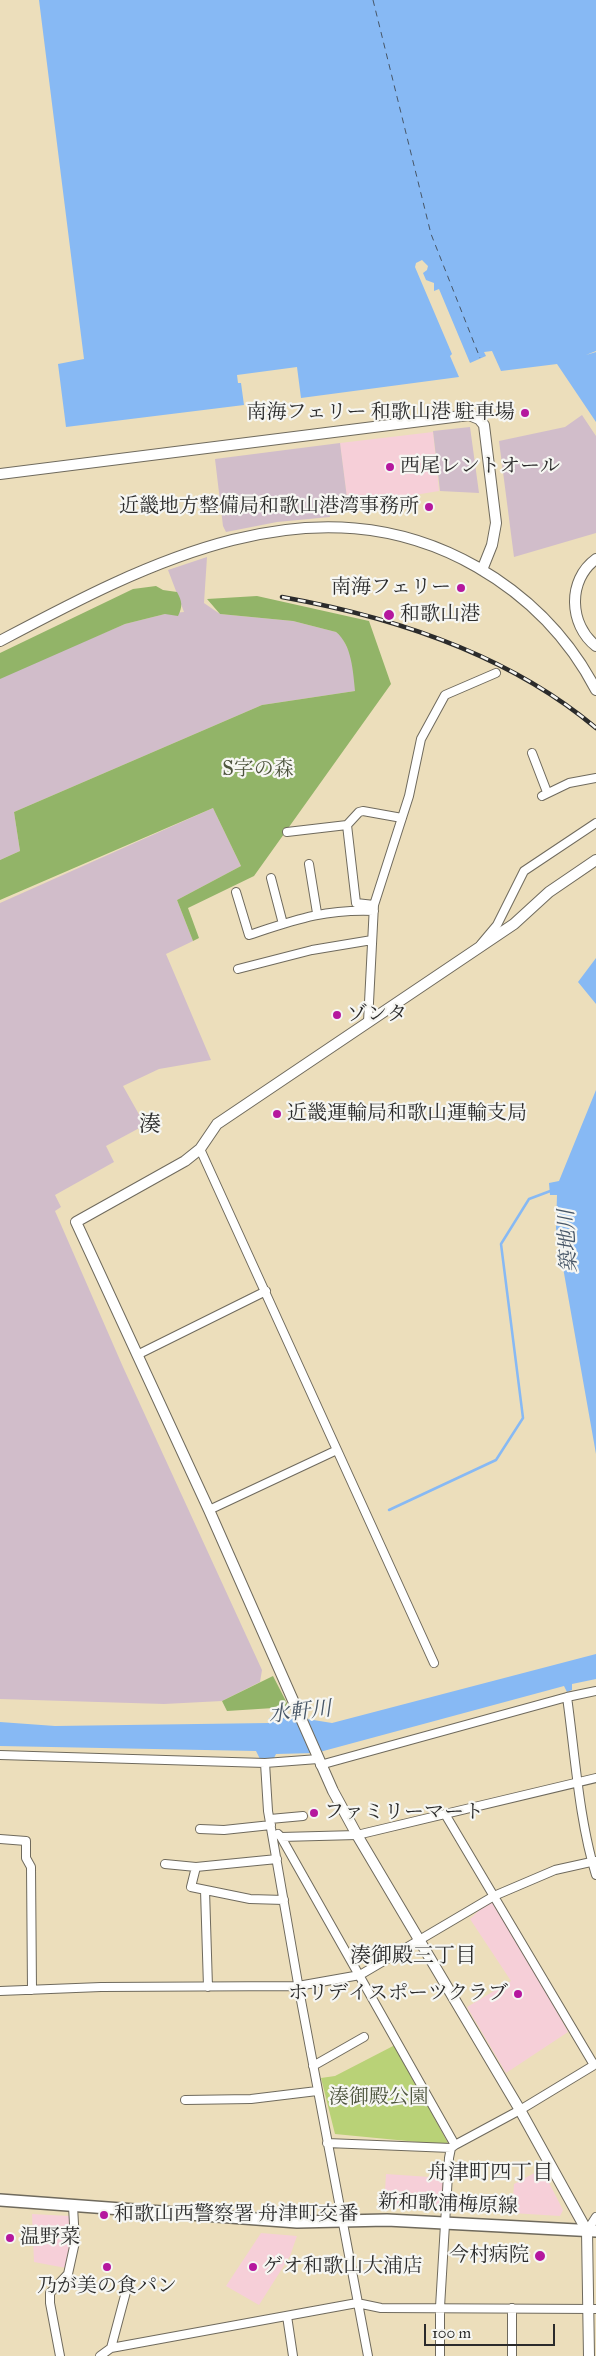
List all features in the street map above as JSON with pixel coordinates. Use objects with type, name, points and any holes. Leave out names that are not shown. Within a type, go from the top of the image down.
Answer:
[{"type":"main road","name":"新和歌浦梅原線","points":[[0,2200],[296,2222],[387,2220],[592,2231]]},
{"type":"street","points":[[0,474],[469,415],[479,419],[484,425],[496,514],[494,539],[482,570]]},
{"type":"street","points":[[0,641],[103,586],[210,546],[287,530],[345,527],[393,533],[430,544],[482,570],[521,596],[544,618],[573,652],[596,690]]},
{"type":"street","points":[[596,559],[583,574],[576,593],[575,612],[582,630],[596,646]]},
{"type":"street","points":[[368,1022],[374,908],[402,818],[421,739],[443,697],[496,673]]},
{"type":"street","points":[[532,752],[544,794],[569,783],[596,778]]},
{"type":"street","points":[[288,832],[346,825],[359,812],[363,811],[402,818]]},
{"type":"street","points":[[476,949],[497,925],[524,871],[596,823]]},
{"type":"street","points":[[346,825],[356,903],[374,908]]},
{"type":"street","points":[[592,2231],[357,1835],[318,1761],[209,1510],[76,1222],[185,1161],[200,1149],[217,1124],[514,924],[549,892],[596,860]]},
{"type":"street","points":[[309,864],[317,914]]},
{"type":"street","points":[[271,878],[283,924]]},
{"type":"street","points":[[236,892],[247,934],[317,914],[374,908]]},
{"type":"street","points":[[238,969],[312,950],[372,940]]},
{"type":"street","points":[[200,1149],[434,1664]]},
{"type":"street","points":[[137,1354],[266,1291]]},
{"type":"street","points":[[209,1510],[336,1450]]},
{"type":"street","points":[[0,1755],[265,1762],[318,1761],[596,1691]]},
{"type":"street","points":[[567,1697],[578,1782],[596,1875]]},
{"type":"street","points":[[265,1762],[271,1824],[298,1986],[368,2356]]},
{"type":"street","points":[[281,1837],[357,1835],[596,1778]]},
{"type":"street","points":[[327,2143],[453,2146],[520,2110],[595,2064],[446,1814]]},
{"type":"street","points":[[200,1829],[224,1830],[271,1824],[303,1816]]},
{"type":"street","points":[[271,1824],[281,1837],[360,1975],[453,2146],[445,2222],[440,2307],[440,2356]]},
{"type":"street","points":[[0,1839],[26,1841],[26,1858],[31,1867],[32,1990]]},
{"type":"street","points":[[165,1864],[196,1867],[277,1859]]},
{"type":"street","points":[[0,1991],[208,1986],[298,1986],[360,1975],[494,1896],[555,1870],[594,1860]]},
{"type":"street","points":[[196,1867],[191,1887],[250,1899],[284,1900]]},
{"type":"street","points":[[205,1890],[208,1986]]},
{"type":"street","points":[[313,2066],[364,2037]]},
{"type":"street","points":[[185,2100],[252,2099],[317,2090]]},
{"type":"street","points":[[60,2356],[50,2303],[50,2293],[68,2274],[75,2242],[73,2206]]},
{"type":"street","points":[[588,2356],[592,2309],[592,2231],[596,2217]]},
{"type":"street","points":[[103,2356],[110,2348],[127,2288]]},
{"type":"street","points":[[110,2348],[357,2302],[381,2308],[592,2309]]},
{"type":"street","points":[[512,2308],[512,2356]]},
{"type":"street","points":[[286,2316],[293,2356]]},
{"type":"shaded area","points":[[582,415],[596,436],[596,533],[514,557],[499,441],[565,427]]},
{"type":"shaded area","points":[[470,427],[479,493],[440,491],[433,431]]},
{"type":"shaded area","name":"西尾レントオール","points":[[433,432],[439,491],[348,506],[340,443]]},
{"type":"shaded area","points":[[340,443],[348,506],[329,510],[330,517],[277,522],[226,532],[223,526],[215,459]]},
{"type":"shaded area","points":[[207,557],[204,603],[220,614],[293,621],[336,632],[342,637],[354,662],[355,691],[262,705],[14,812],[20,851],[0,860],[0,677],[125,624],[165,614],[184,612],[168,570]]},
{"type":"shaded area","points":[[213,808],[241,866],[177,900],[193,941],[166,954],[211,1060],[159,1069],[123,1086],[145,1125],[106,1146],[114,1162],[55,1195],[61,1207],[55,1211],[123,1367],[262,1670],[260,1682],[222,1701],[164,1704],[0,1699],[0,903]]},
{"type":"shaded area","name":"ホリデイスポーツクラブ","points":[[494,1896],[568,2032],[506,2073],[467,2007],[511,1981],[470,1919]]},
{"type":"shaded area","points":[[542,2169],[563,2210],[560,2216],[512,2213],[514,2184]]},
{"type":"shaded area","points":[[386,2174],[444,2178],[441,2210],[384,2207]]},
{"type":"shaded area","points":[[32,2214],[70,2216],[71,2241],[66,2268],[34,2262]]},
{"type":"shaded area","points":[[261,2233],[297,2236],[290,2256],[259,2305],[226,2286]]},
{"type":"green space","points":[[156,586],[163,590],[177,592],[181,604],[178,616],[165,614],[125,624],[0,679],[0,653],[133,589]]},
{"type":"green space","name":"S字の森","points":[[257,596],[369,621],[391,684],[254,876],[188,908],[199,938],[193,941],[177,900],[241,866],[213,808],[0,900],[0,860],[20,851],[14,812],[262,705],[355,691],[349,651],[336,632],[293,621],[220,614],[207,599]]},
{"type":"green space","points":[[273,1676],[289,1707],[227,1711],[222,1701]]},
{"type":"green space","name":"湊御殿公園","points":[[395,2045],[449,2145],[335,2134],[321,2078],[335,2076]]},
{"type":"water","points":[[39,0],[596,0],[596,351],[586,355],[596,352],[596,422],[557,364],[501,371],[492,351],[484,352],[486,356],[470,363],[439,289],[434,291],[434,283],[426,280],[423,273],[427,270],[428,266],[422,260],[416,263],[415,267],[452,354],[450,356],[459,377],[301,398],[297,367],[237,375],[238,383],[241,383],[244,405],[66,427],[58,364],[84,359]]},
{"type":"water","points":[[596,958],[596,1004],[578,982]]},
{"type":"water","name":"築地川","points":[[596,1090],[596,1454],[556,1228],[557,1195],[550,1195],[549,1183],[559,1181]]},
{"type":"water","points":[[596,1654],[596,1679],[572,1684],[572,1690],[567,1692],[564,1686],[316,1753],[276,1754],[273,1760],[260,1759],[256,1751],[0,1746],[0,1722],[55,1726],[269,1723],[269,1718],[301,1718],[332,1723]]},
{"type":"waterway","points":[[389,1510],[496,1460],[523,1418],[501,1244],[529,1199],[553,1190]]},
{"type":"ferry route","points":[[373,0],[431,234],[480,358]]},
{"type":"railway","points":[[282,597],[366,616],[448,642],[488,659],[526,679],[562,702],[596,728]]},
{"type":"place","name":"南海フェリー 和歌山港 駐車場","points":[[525,413]]},
{"type":"place","name":"西尾レントオール","points":[[390,467]]},
{"type":"place","name":"近畿地方整備局和歌山港湾事務所","points":[[429,507]]},
{"type":"place","name":"南海フェリー","points":[[461,588]]},
{"type":"place","name":"和歌山港","points":[[389,615]]},
{"type":"place","name":"ゾンタ","points":[[337,1015]]},
{"type":"place","name":"近畿運輸局和歌山運輸支局","points":[[277,1114]]},
{"type":"place","name":"ファミリーマート","points":[[314,1813]]},
{"type":"place","name":"ホリデイスポーツクラブ","points":[[518,1994]]},
{"type":"place","name":"和歌山西警察署 舟津町交番","points":[[104,2215]]},
{"type":"place","name":"温野菜","points":[[10,2238]]},
{"type":"place","name":"今村病院","points":[[540,2256]]},
{"type":"place","name":"乃が美の食パン","points":[[107,2267]]},
{"type":"place","name":"ゲオ和歌山大浦店","points":[[253,2267]]},
{"type":"district","name":"湊","points":[[150,1126]]},
{"type":"district","name":"湊御殿三丁目","points":[[413,1957]]},
{"type":"district","name":"舟津町四丁目","points":[[490,2174]]},
{"type":"water label","name":"水軒川","points":[[300,1713]]}]
